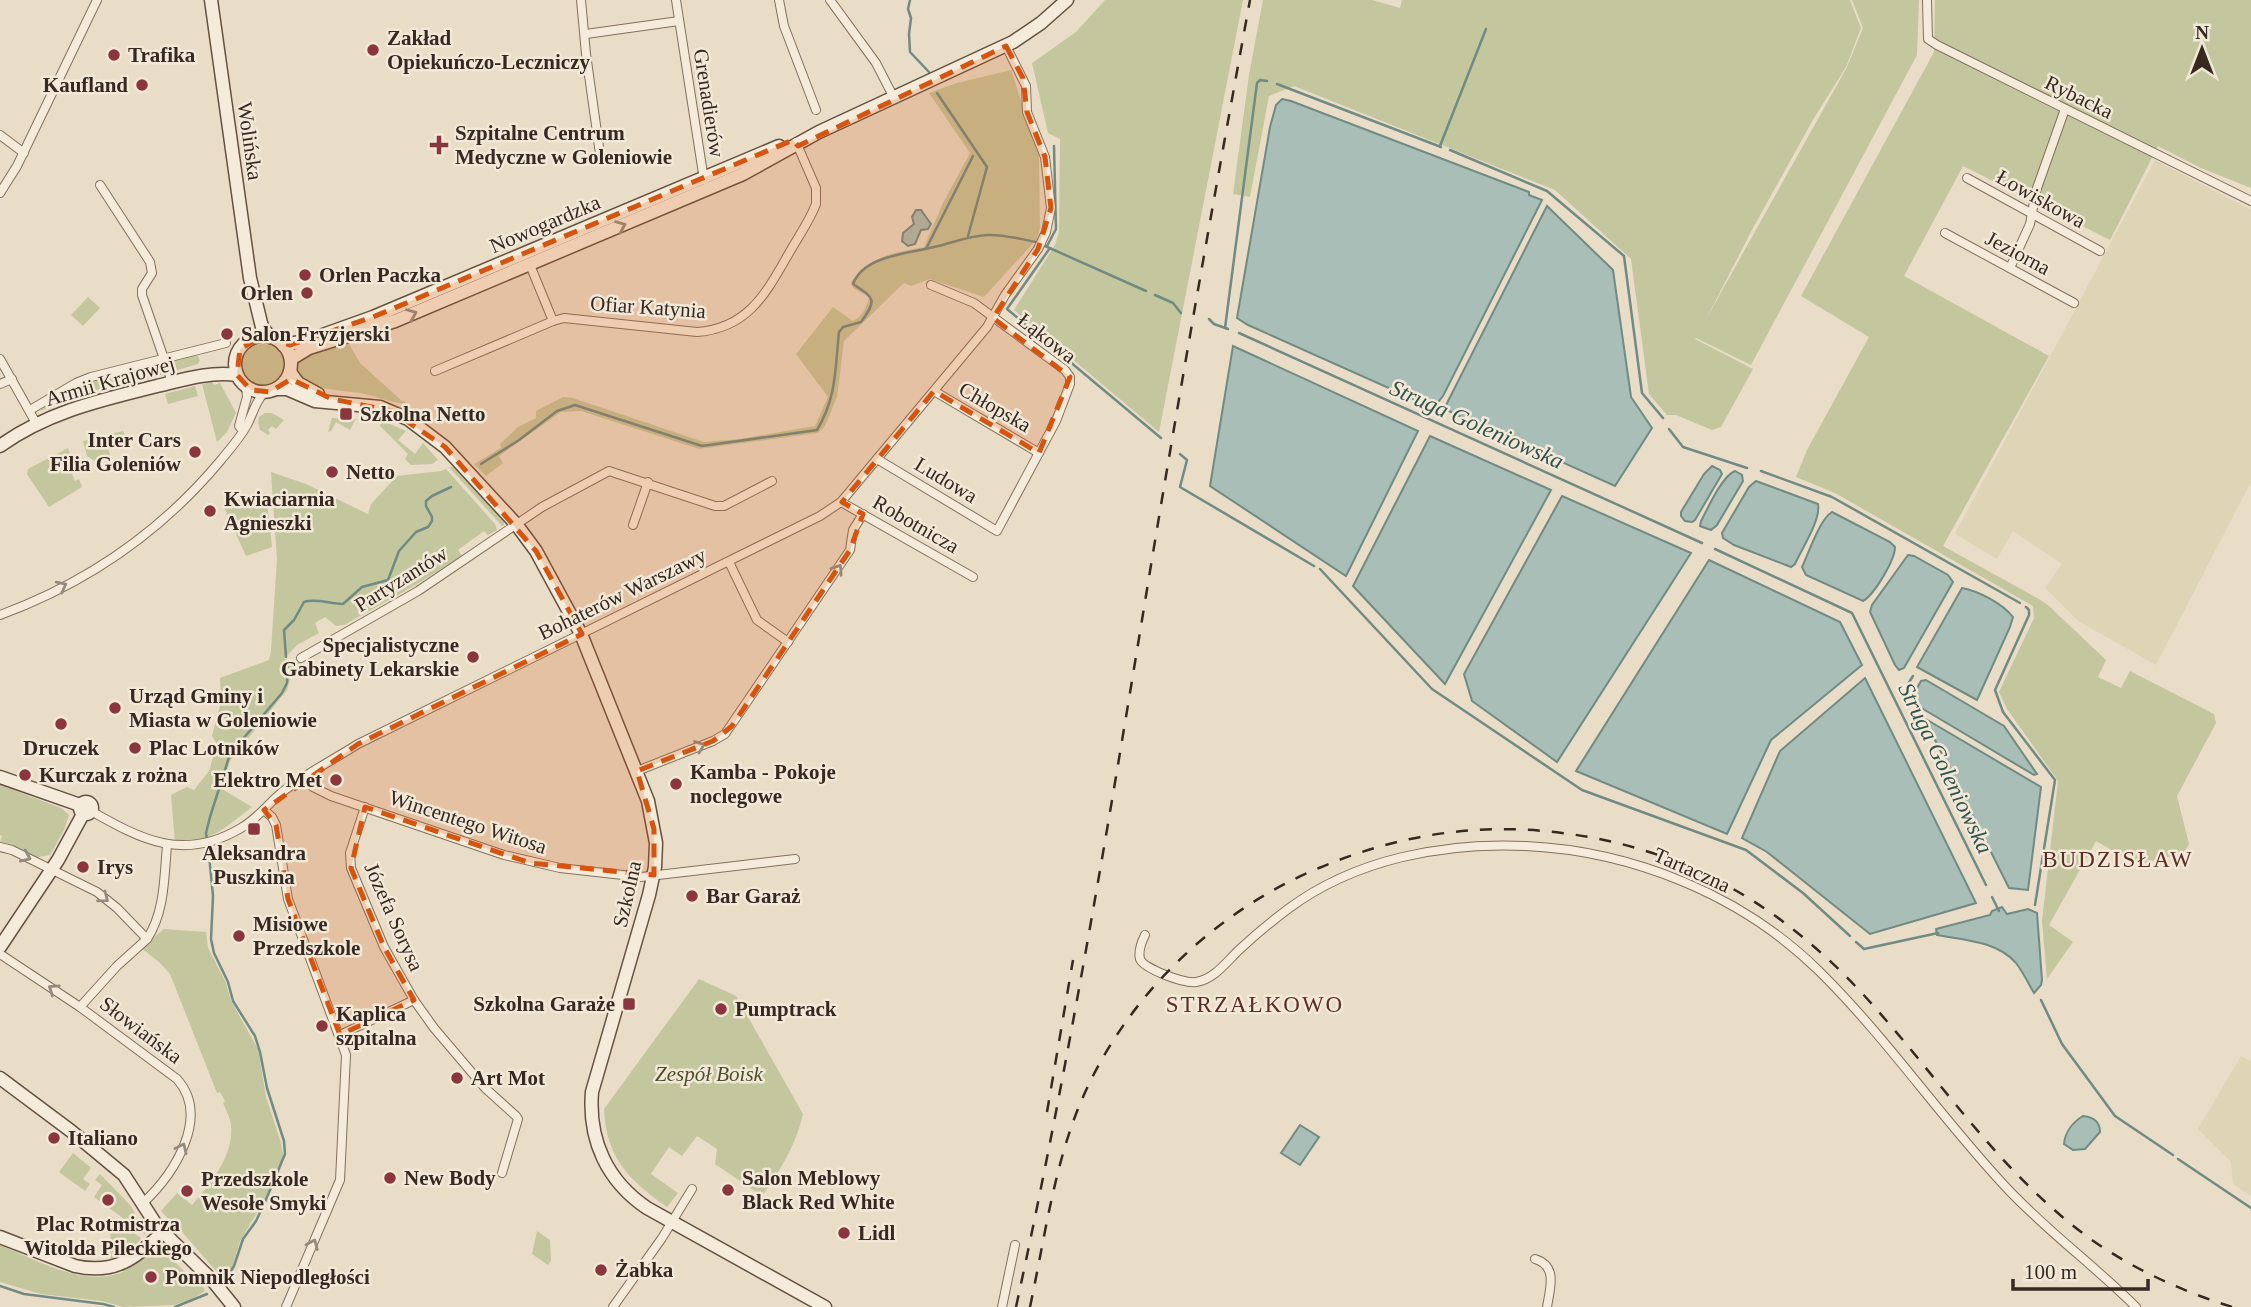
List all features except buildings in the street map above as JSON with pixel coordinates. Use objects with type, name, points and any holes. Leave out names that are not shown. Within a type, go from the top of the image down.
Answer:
[{"type":"street","points":[[0,193],[24,153],[97,0]]},
{"type":"street","name":"Wolińska","points":[[211,0],[251,288],[250,340]]},
{"type":"street","points":[[581,0],[601,161]]},
{"type":"street","name":"Grenadierów","points":[[677,0],[704,184]]},
{"type":"street","points":[[779,0],[784,26],[816,110]]},
{"type":"street","points":[[830,0],[876,63],[894,98]]},
{"type":"street","name":"Nowogardzka","points":[[283,345],[306,341],[373,317],[704,184],[765,163],[796,142],[1006,46],[1041,23],[1067,0]]},
{"type":"street","name":"Rybacka","points":[[1927,0],[1928,39],[2251,201]]},
{"type":"street","name":"Grenadierów","points":[[586,34],[679,21]]},
{"type":"street","name":"Bohaterów Warszawy","points":[[167,846],[214,840],[242,828],[279,794],[358,744],[729,562],[842,502],[993,318],[1005,295],[1038,249],[1046,232],[1051,208],[1045,157],[1027,112],[1026,86],[1006,46]]},
{"type":"street","points":[[2010,268],[2030,224],[2036,191],[2065,109]]},
{"type":"street","points":[[0,135],[24,153]]},
{"type":"street","name":"Ofiar Katynia","points":[[435,371],[553,321],[574,319],[697,332],[718,328],[744,316],[764,296],[816,204],[816,188],[796,142]]},
{"type":"street","name":"Łowiskowa","points":[[1966,178],[2099,251]]},
{"type":"street","name":"Nowogardzka","points":[[291,365],[309,348],[395,321],[530,265],[704,184]]},
{"type":"street","points":[[100,185],[150,262],[152,273],[142,289],[142,295],[172,382]]},
{"type":"street","name":"Jeziorna","points":[[1945,233],[2074,303]]},
{"type":"street","points":[[530,265],[553,321]]},
{"type":"street","name":"Łąkowa","points":[[931,285],[974,303],[1065,370],[1070,377],[1068,391],[1039,453]]},
{"type":"street","name":"Wolińska","points":[[251,288],[262,327],[270,337]]},
{"type":"street","points":[[0,615],[71,582],[140,540],[203,481],[243,431],[258,398],[283,385],[291,365],[283,345],[263,336],[244,344],[237,355],[227,363],[185,379]]},
{"type":"street","points":[[30,410],[83,380],[226,343]]},
{"type":"street","points":[[237,355],[235,368],[246,387],[251,390],[270,391]]},
{"type":"street","points":[[0,359],[36,424]]},
{"type":"street","name":"Szkolna","points":[[291,365],[293,378],[302,386],[345,402]]},
{"type":"street","name":"Armii Krajowej","points":[[0,446],[36,424],[76,408],[185,379],[221,374],[237,375]]},
{"type":"street","points":[[0,384],[12,379]]},
{"type":"street","points":[[243,431],[239,426],[247,397],[246,387]]},
{"type":"street","name":"Szkolna","points":[[270,391],[287,389],[315,401],[367,404],[392,411],[426,431],[452,454],[516,524],[536,551],[581,634],[637,771],[648,801],[654,829],[654,875],[592,1092],[591,1115],[599,1152],[614,1179],[635,1200],[825,1307]]},
{"type":"street","name":"Chłopska","points":[[934,391],[1039,453]]},
{"type":"street","name":"Ludowa","points":[[877,459],[997,531],[1039,453]]},
{"type":"street","name":"Partyzantów","points":[[301,658],[425,587],[542,507],[609,471],[719,506],[772,481]]},
{"type":"street","points":[[633,525],[648,482]]},
{"type":"street","name":"Robotnicza","points":[[842,502],[973,577]]},
{"type":"street","points":[[637,771],[725,734],[850,550],[853,530],[863,514]]},
{"type":"street","points":[[729,562],[757,620],[788,642]]},
{"type":"street","name":"Wincentego Witosa","points":[[304,777],[320,791],[530,863],[641,877],[795,859]]},
{"type":"street","points":[[0,778],[85,810],[167,846],[158,917],[147,939],[117,966],[80,1007]]},
{"type":"street","name":"Józefa Sorysa","points":[[365,807],[350,853],[351,868],[384,947],[414,1000],[485,1088],[516,1116],[502,1173]]},
{"type":"street","points":[[0,947],[51,869],[85,810]]},
{"type":"street","points":[[264,810],[276,825],[288,899],[346,1055],[340,1180],[286,1307]]},
{"type":"street","name":"Tartaczna","points":[[1145,934],[1140,954],[1143,963],[1180,980],[1198,982],[1213,974],[1288,909],[1319,888],[1357,871],[1400,859],[1433,851],[1470,847],[1524,846],[1565,849],[1649,869],[1716,898],[1781,939],[1817,969],[1877,1034],[2003,1185],[2042,1224],[2136,1307]]},
{"type":"street","points":[[0,847],[12,850],[91,888],[147,939]]},
{"type":"street","name":"Słowiańska","points":[[0,954],[80,1007],[177,1079],[189,1098],[190,1120],[186,1144],[162,1182],[143,1203]]},
{"type":"street","name":"Józefa Sorysa","points":[[340,1035],[414,1000]]},
{"type":"street","points":[[0,1078],[111,1162],[124,1175],[163,1232],[213,1281],[234,1307]]},
{"type":"street","points":[[612,1307],[662,1238],[692,1189]]},
{"type":"street","points":[[0,1237],[87,1269],[110,1268],[128,1261],[163,1232]]},
{"type":"street","points":[[1002,1307],[1015,1245]]},
{"type":"street","points":[[1535,1259],[1544,1262],[1551,1272],[1547,1307]]},
{"type":"highlighted area","points":[[1006,46],[1023,78],[1027,112],[1045,157],[1051,208],[1038,249],[993,318],[1070,377],[1039,453],[934,391],[842,502],[863,514],[850,550],[732,726],[713,741],[637,771],[654,829],[654,875],[530,863],[365,807],[351,868],[384,947],[414,1000],[340,1035],[288,899],[276,825],[264,810],[358,744],[582,634],[536,551],[445,447],[392,411],[332,399],[291,379],[270,392],[251,390],[237,375],[240,349],[263,336],[290,345],[373,317],[793,140],[798,146]]},
{"type":"shaded area","points":[[2155,160],[2251,210],[2251,482],[2156,665],[2078,621],[2045,588],[2062,564],[2013,531],[1997,559],[1955,534]]},
{"type":"shaded area","points":[[2241,1056],[2251,1061],[2251,1196],[2233,1184],[2231,1162],[2198,1129]]},
{"type":"green space","points":[[1105,0],[1243,0],[1159,432],[1014,310],[1055,245],[1059,232],[1060,139],[1048,133],[1032,63],[1076,32]]},
{"type":"green space","points":[[1263,0],[1372,0],[1400,8],[1402,0],[1850,0],[1861,28],[1846,67],[1814,118],[1705,321],[1847,67],[1863,28],[1852,0],[1919,0],[1917,55],[1751,365],[1695,339],[1753,369],[1721,427],[1712,430],[1676,415],[1667,415],[1649,394],[1631,259],[1555,190],[1294,86],[1269,96],[1250,197],[1233,194],[1249,75]]},
{"type":"green space","points":[[1935,0],[2251,0],[2251,188],[2201,168],[2158,146],[2110,240],[1963,166],[1904,276],[2049,356],[1943,546],[2049,606],[2106,660],[2098,677],[2121,688],[2130,671],[2214,714],[2216,723],[2177,796],[2189,844],[2184,853],[2144,863],[2141,867],[2096,841],[2049,925],[2073,942],[2047,979],[2042,921],[2058,781],[2007,709],[1999,692],[2034,618],[2033,606],[1835,493],[1796,477],[1807,450],[1869,337],[1801,296],[1934,52]]},
{"type":"green space","points":[[1011,70],[1039,154],[1040,227],[1037,239],[984,297],[930,279],[911,286],[904,283],[844,341],[837,397],[825,426],[818,433],[699,449],[581,411],[561,412],[499,456],[503,463],[486,476],[474,464],[501,448],[500,444],[518,427],[536,418],[536,411],[563,397],[704,442],[740,439],[815,426],[828,397],[796,354],[833,307],[853,321],[862,314],[869,297],[853,288],[851,282],[868,266],[892,254],[924,247],[943,203],[970,153],[929,93]]},
{"type":"green space","points":[[88,297],[100,308],[83,326],[71,315]]},
{"type":"green space","points":[[348,342],[360,363],[406,402],[404,404],[317,386],[300,377],[297,369],[300,358],[315,350]]},
{"type":"green space","points":[[263,344],[278,350],[284,365],[278,380],[263,386],[248,380],[242,365],[248,350]]},
{"type":"green space","points":[[197,355],[200,360],[198,364],[150,378],[107,386],[39,411],[79,384]]},
{"type":"green space","points":[[212,382],[214,385],[220,383],[236,413],[227,432],[217,442],[202,384]]},
{"type":"green space","points":[[195,386],[198,396],[168,404],[165,394]]},
{"type":"green space","points":[[272,413],[284,420],[276,429],[272,426],[268,435],[260,430],[258,423],[259,417]]},
{"type":"green space","points":[[332,418],[383,421],[406,431],[398,440],[415,454],[423,443],[438,460],[432,464],[411,465],[405,459],[408,454],[380,426],[381,421],[355,420],[350,430],[336,422],[328,432]]},
{"type":"green space","points":[[123,431],[127,440],[107,445],[111,458],[96,462],[87,456],[83,441]]},
{"type":"green space","points":[[68,448],[77,472],[72,474],[75,481],[79,479],[82,487],[49,507],[27,474],[28,469]]},
{"type":"green space","points":[[449,467],[454,467],[504,520],[504,525],[502,526]]},
{"type":"green space","points":[[446,469],[495,524],[497,530],[488,535],[484,531],[458,550],[462,556],[344,625],[336,626],[325,617],[315,623],[319,633],[297,645],[284,659],[303,663],[292,672],[287,690],[230,761],[222,789],[252,807],[209,836],[175,843],[171,795],[187,787],[194,790],[209,771],[217,744],[212,736],[221,702],[224,701],[221,697],[220,678],[269,660],[277,559],[271,472],[306,484],[368,514],[371,504],[397,476]]},
{"type":"green space","points":[[266,493],[272,547],[246,556],[222,503]]},
{"type":"green space","points":[[0,785],[61,808],[69,815],[50,855],[38,859],[0,842]]},
{"type":"green space","points":[[164,929],[206,932],[208,948],[226,983],[231,1001],[258,1049],[266,1097],[281,1143],[283,1156],[265,1199],[240,1241],[232,1268],[224,1280],[176,1225],[180,1220],[174,1225],[161,1211],[177,1193],[192,1205],[220,1168],[231,1136],[230,1122],[223,1103],[225,1101],[220,1092],[217,1093],[170,974],[141,948]]},
{"type":"green space","name":"Zespół Boisk","points":[[699,979],[736,996],[803,1114],[787,1157],[762,1196],[715,1164],[717,1149],[697,1136],[682,1156],[669,1147],[651,1174],[678,1193],[667,1207],[642,1188],[622,1167],[609,1141],[604,1109]]},
{"type":"green space","points":[[73,1153],[91,1168],[83,1179],[90,1184],[85,1191],[59,1172]]},
{"type":"green space","points":[[100,1174],[131,1206],[146,1235],[94,1197],[102,1185],[95,1180]]},
{"type":"green space","points":[[111,1216],[141,1238],[128,1252],[110,1259]]},
{"type":"green space","points":[[537,1231],[550,1240],[551,1261],[548,1265],[532,1254]]},
{"type":"green space","points":[[0,1245],[58,1270],[90,1276],[120,1273],[152,1253],[163,1250],[205,1291],[174,1305],[123,1307],[102,1301],[41,1294],[0,1282]]},
{"type":"water","points":[[1282,99],[1529,192],[1529,195],[1542,200],[1443,396],[1435,406],[1431,407],[1237,318],[1270,127],[1276,105]]},
{"type":"water","points":[[1547,206],[1613,270],[1631,397],[1652,428],[1615,486],[1444,409]]},
{"type":"water","points":[[916,210],[921,210],[931,224],[928,229],[921,230],[915,244],[908,246],[902,241],[903,233],[914,224],[912,217]]},
{"type":"water","points":[[1233,346],[1418,431],[1346,576],[1210,486]]},
{"type":"water","points":[[1430,436],[1551,490],[1445,684],[1353,586]]},
{"type":"water","points":[[1712,466],[1722,474],[1695,520],[1685,521],[1681,512],[1704,474]]},
{"type":"water","points":[[1735,471],[1742,475],[1743,481],[1717,525],[1711,530],[1700,526],[1720,486]]},
{"type":"water","points":[[1756,481],[1818,504],[1814,526],[1791,567],[1734,545],[1723,538],[1722,533],[1749,487]]},
{"type":"water","points":[[1562,496],[1691,553],[1557,762],[1472,701],[1464,674]]},
{"type":"water","points":[[1832,512],[1895,547],[1883,577],[1863,601],[1806,575],[1802,567],[1819,529]]},
{"type":"water","points":[[1908,555],[1948,575],[1953,582],[1904,668],[1899,670],[1870,612],[1872,605]]},
{"type":"water","points":[[1709,560],[1840,622],[1862,665],[1771,740],[1727,834],[1576,771]]},
{"type":"water","points":[[1962,588],[1989,598],[2013,617],[1977,700],[1917,667]]},
{"type":"water","points":[[1865,678],[1976,903],[1870,934],[1767,852],[1742,838],[1780,751]]},
{"type":"water","points":[[1926,680],[2004,726],[2037,774],[2034,775],[1913,703],[1912,697],[1921,681]]},
{"type":"water","points":[[1924,718],[2041,787],[2028,890],[2009,888]]},
{"type":"water","points":[[2002,907],[2007,914],[2028,909],[2037,913],[2042,980],[2034,993],[2016,963],[1999,950],[1980,943],[1937,935],[1936,929],[1990,915],[1992,911]]},
{"type":"water","points":[[2083,1116],[2095,1121],[2100,1132],[2085,1149],[2073,1150],[2064,1144],[2066,1135]]},
{"type":"water","points":[[1300,1125],[1319,1137],[1300,1165],[1281,1153]]},
{"type":"waterway","points":[[910,0],[910,52],[929,72]]},
{"type":"waterway","points":[[1440,146],[1486,29]]},
{"type":"waterway","points":[[1225,328],[1257,83],[1260,80],[1267,81]]},
{"type":"waterway","points":[[1277,84],[1441,147]]},
{"type":"waterway","points":[[937,93],[987,167],[968,236]]},
{"type":"waterway","points":[[1047,246],[1056,229],[1054,146]]},
{"type":"waterway","points":[[1450,150],[1547,191],[1624,256],[1642,393],[1663,418]]},
{"type":"waterway","points":[[926,249],[973,156]]},
{"type":"waterway","name":"Struga Goleniowska","points":[[481,464],[557,411],[575,405],[702,446],[817,430],[832,394],[839,332],[843,327],[861,322],[870,308],[869,296],[853,284],[867,267],[888,257],[980,236],[999,235],[1036,242]]},
{"type":"waterway","name":"Struga Goleniowska","points":[[1045,246],[1146,291]]},
{"type":"waterway","points":[[1050,248],[1007,309],[1161,438]]},
{"type":"waterway","name":"Struga Goleniowska","points":[[1155,295],[1173,303],[1181,313]]},
{"type":"waterway","name":"Struga Goleniowska","points":[[1209,319],[1228,329]]},
{"type":"waterway","name":"Struga Goleniowska","points":[[1239,333],[1702,543]]},
{"type":"waterway","points":[[1669,429],[1683,447],[1747,468]]},
{"type":"waterway","points":[[1180,454],[1187,460],[1180,487],[1314,566]]},
{"type":"waterway","points":[[1761,471],[1832,497],[2020,603]]},
{"type":"waterway","name":"Struga Goleniowska","points":[[286,657],[284,630],[294,620],[304,602],[343,604],[362,587],[388,580],[399,551],[416,532],[428,527],[432,521],[426,501],[451,487]]},
{"type":"waterway","name":"Struga Goleniowska","points":[[1715,549],[1852,613],[1986,885]]},
{"type":"waterway","points":[[1320,569],[1432,689],[1582,790],[1746,850],[1803,893],[1850,936]]},
{"type":"waterway","points":[[2026,607],[2029,615],[1995,690],[2003,712],[2055,780],[2035,905]]},
{"type":"waterway","name":"Struga Goleniowska","points":[[207,839],[210,817],[230,754],[282,693],[287,683],[288,663]]},
{"type":"waterway","points":[[1908,684],[1913,676]]},
{"type":"waterway","name":"Struga Goleniowska","points":[[208,845],[213,896],[211,939],[214,953],[228,982],[233,1001],[255,1036],[267,1088],[284,1141],[285,1154],[265,1202],[243,1239],[234,1266],[225,1281]]},
{"type":"waterway","name":"Struga Goleniowska","points":[[1992,897],[1999,911]]},
{"type":"waterway","points":[[1856,942],[1864,949],[1938,933]]},
{"type":"waterway","name":"Struga Goleniowska","points":[[2041,1000],[2062,1044],[2115,1116],[2173,1155]]},
{"type":"waterway","name":"Struga Goleniowska","points":[[2178,1159],[2251,1208]]},
{"type":"waterway","name":"Struga Goleniowska","points":[[0,1286],[24,1294],[114,1307]]},
{"type":"waterway","name":"Struga Goleniowska","points":[[175,1307],[207,1294]]},
{"type":"railway","points":[[1016,1307],[1089,934],[1250,0]]},
{"type":"railway","points":[[1030,1307],[1054,1190],[1073,1122],[1091,1080],[1113,1041],[1140,1004],[1170,970],[1203,939],[1240,911],[1278,887],[1319,868],[1378,847],[1408,840],[1438,834],[1499,829],[1562,833],[1609,841],[1654,854],[1696,870],[1774,915],[1811,944],[1845,976],[2010,1167],[2059,1214],[2098,1244],[2141,1270],[2232,1307]]},
{"type":"railway","points":[[1047,1112],[1073,960]]},
{"type":"place","name":"Zakład Opiekuńczo-Leczniczy","points":[[373,50]]},
{"type":"place","name":"Trafika","points":[[114,55]]},
{"type":"place","name":"Kaufland","points":[[142,85]]},
{"type":"place","name":"Szpitalne Centrum Medyczne w Goleniowie","points":[[439,145]]},
{"type":"place","name":"Orlen Paczka","points":[[305,275]]},
{"type":"place","name":"Orlen","points":[[307,293]]},
{"type":"place","name":"Salon Fryzjerski","points":[[227,334]]},
{"type":"place","name":"Szkolna Netto","points":[[346,414]]},
{"type":"place","name":"Inter Cars Filia Goleniów","points":[[195,452]]},
{"type":"place","name":"Netto","points":[[332,472]]},
{"type":"place","name":"Kwiaciarnia Agnieszki","points":[[210,511]]},
{"type":"place","name":"Specjalistyczne Gabinety Lekarskie","points":[[473,657]]},
{"type":"place","name":"Urząd Gminy i Miasta w Goleniowie","points":[[115,708]]},
{"type":"place","name":"Druczek","points":[[61,724]]},
{"type":"place","name":"Plac Lotników","points":[[135,748]]},
{"type":"place","name":"Kurczak z rożna","points":[[25,775]]},
{"type":"place","name":"Elektro Met","points":[[336,780]]},
{"type":"place","name":"Kamba - Pokoje noclegowe","points":[[676,784]]},
{"type":"place","name":"Aleksandra Puszkina","points":[[254,829]]},
{"type":"place","name":"Irys","points":[[83,867]]},
{"type":"place","name":"Bar Garaż","points":[[692,896]]},
{"type":"place","name":"Misiowe Przedszkole","points":[[239,936]]},
{"type":"place","name":"Szkolna Garaże","points":[[629,1004]]},
{"type":"place","name":"Pumptrack","points":[[721,1009]]},
{"type":"place","name":"Kaplica szpitalna","points":[[322,1026]]},
{"type":"place","name":"Art Mot","points":[[457,1078]]},
{"type":"place","name":"Italiano","points":[[54,1138]]},
{"type":"place","name":"New Body","points":[[390,1178]]},
{"type":"place","name":"Salon Meblowy Black Red White","points":[[728,1190]]},
{"type":"place","name":"Przedszkole Wesołe Smyki","points":[[187,1191]]},
{"type":"place","name":"Plac Rotmistrza Witolda Pileckiego","points":[[108,1200]]},
{"type":"place","name":"Lidl","points":[[844,1233]]},
{"type":"place","name":"Żabka","points":[[601,1270]]},
{"type":"place","name":"Pomnik Niepodległości","points":[[151,1277]]},
{"type":"district","name":"BUDZISŁAW","points":[[2118,859]]},
{"type":"district","name":"STRZAŁKOWO","points":[[1255,1004]]}]
